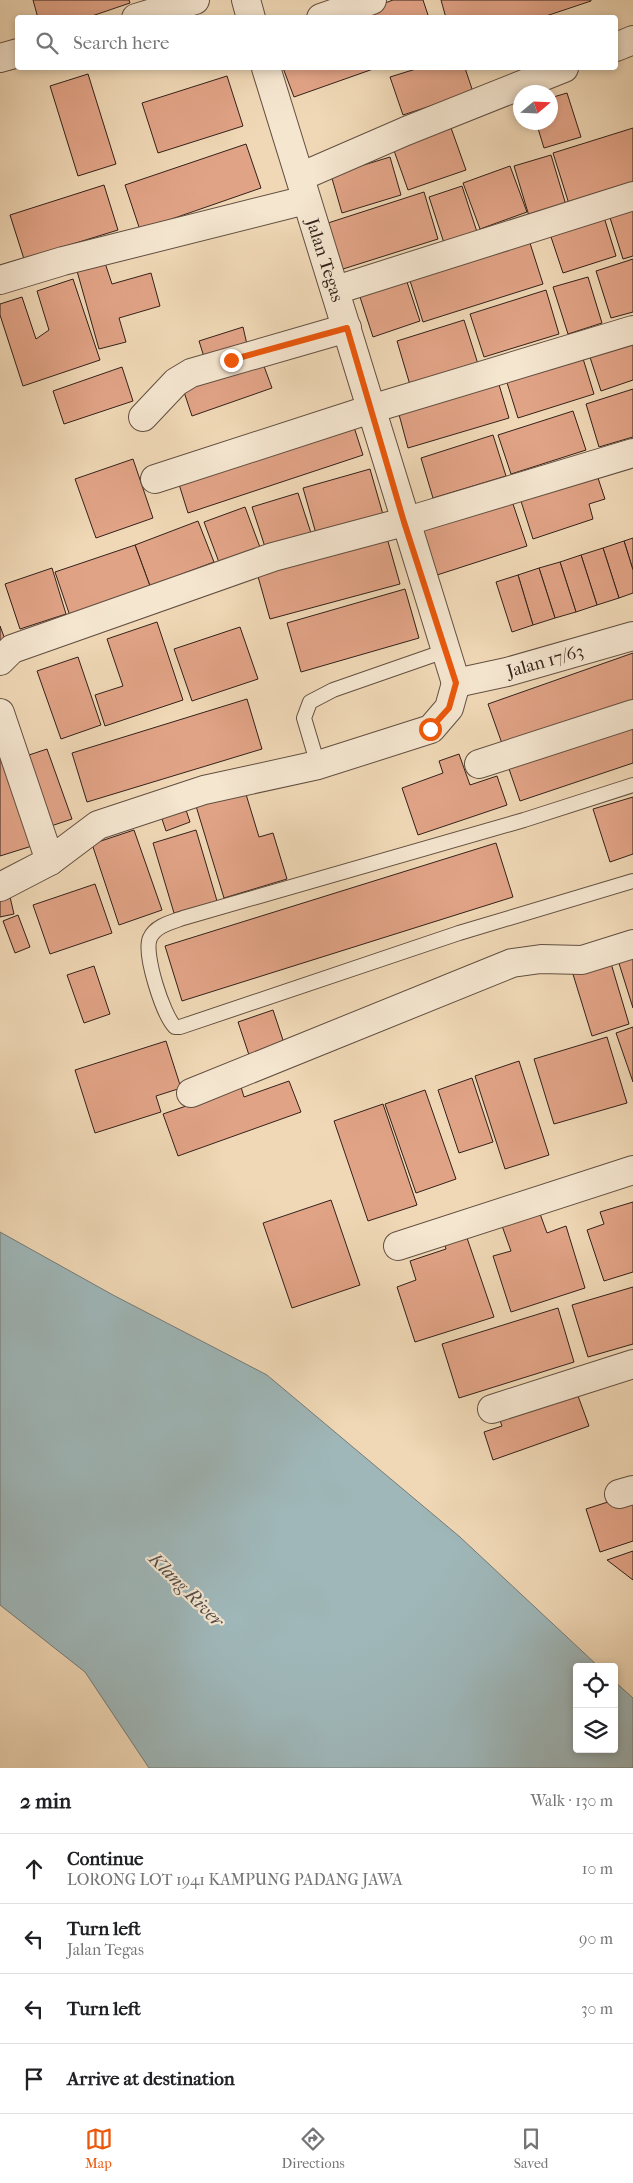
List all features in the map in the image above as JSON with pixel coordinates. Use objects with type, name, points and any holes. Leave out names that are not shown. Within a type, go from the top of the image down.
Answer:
[{"type":"street","points":[[146,15],[195,0]]},
{"type":"street","points":[[246,0],[250,15]]},
{"type":"street","points":[[330,15],[372,0]]},
{"type":"street","points":[[618,46],[633,40]]},
{"type":"street","points":[[0,58],[15,54]]},
{"type":"street","name":"Jalan Tegas","points":[[267,70],[336,290],[404,522],[456,683]]},
{"type":"street","points":[[0,280],[303,188],[406,131],[559,70]]},
{"type":"street","points":[[336,290],[633,196]]},
{"type":"street","points":[[143,417],[176,382],[191,373],[347,328]]},
{"type":"street","points":[[155,479],[371,409],[633,330]]},
{"type":"street","points":[[0,661],[12,649],[265,560],[404,522],[633,453]]},
{"type":"street","name":"Jalan 17/63","points":[[456,683],[507,672],[633,636]]},
{"type":"street","points":[[0,887],[50,861],[98,825],[204,790],[318,765],[430,729],[449,708],[456,683]]},
{"type":"street","points":[[0,713],[50,861]]},
{"type":"street","points":[[479,764],[633,714]]},
{"type":"street","points":[[191,1093],[512,963],[541,959],[582,960],[633,944]]},
{"type":"street","points":[[398,1246],[633,1170]]},
{"type":"street","points":[[492,1409],[633,1364]]},
{"type":"lane","points":[[318,765],[304,718],[310,702],[333,690],[446,651]]},
{"type":"lane","points":[[633,786],[524,820],[183,918],[156,930],[150,938],[148,950],[151,966],[168,1017],[175,1027],[180,1027],[459,933],[633,881]]},
{"type":"water","name":"Klang River","points":[[0,1232],[113,1295],[267,1375],[460,1537],[595,1663],[573,1663],[573,1753],[618,1753],[618,1685],[633,1698],[633,1768],[149,1768],[85,1672],[0,1605]]},
{"type":"building","points":[[33,0],[129,0],[130,3],[95,15],[37,15]]},
{"type":"building","points":[[393,0],[423,0],[428,15],[353,15]]},
{"type":"building","points":[[441,0],[591,0],[549,15],[445,15]]},
{"type":"building","points":[[284,70],[370,70],[294,97]]},
{"type":"building","points":[[413,70],[466,70],[473,92],[403,115],[390,77]]},
{"type":"building","points":[[88,74],[116,164],[78,176],[50,86]]},
{"type":"building","points":[[227,76],[243,126],[158,153],[142,103]]},
{"type":"building","points":[[567,93],[581,137],[544,148],[538,130],[558,130],[558,96]]},
{"type":"building","points":[[450,125],[466,170],[408,190],[392,145]]},
{"type":"building","points":[[633,128],[633,183],[569,204],[553,153]]},
{"type":"building","points":[[246,144],[261,188],[140,230],[125,185]]},
{"type":"building","points":[[551,155],[566,205],[529,216],[514,166]]},
{"type":"building","points":[[390,157],[401,195],[342,213],[331,175]]},
{"type":"building","points":[[510,166],[527,212],[480,229],[463,183]]},
{"type":"building","points":[[104,185],[118,230],[24,259],[10,215]]},
{"type":"building","points":[[462,186],[478,235],[445,246],[429,197]]},
{"type":"building","points":[[424,192],[438,239],[343,269],[328,223]]},
{"type":"building","points":[[633,200],[633,256],[623,259],[607,208]]},
{"type":"building","points":[[603,214],[616,256],[563,273],[549,231]]},
{"type":"building","points":[[529,240],[543,284],[423,322],[407,271]]},
{"type":"building","points":[[633,259],[633,312],[611,318],[596,271]]},
{"type":"building","points":[[105,263],[112,284],[151,273],[160,306],[119,318],[126,342],[99,349],[77,271]]},
{"type":"building","points":[[405,276],[420,321],[373,337],[358,291]]},
{"type":"building","points":[[588,277],[602,323],[568,334],[553,287]]},
{"type":"building","points":[[73,279],[100,360],[23,386],[0,315],[0,304],[22,297],[36,339],[49,330],[37,291]]},
{"type":"building","points":[[546,290],[559,334],[484,357],[470,314]]},
{"type":"building","points":[[464,320],[478,364],[410,385],[397,341]]},
{"type":"building","points":[[243,327],[248,349],[205,360],[199,341]]},
{"type":"building","points":[[633,334],[633,380],[601,391],[587,348]]},
{"type":"building","points":[[580,349],[594,394],[518,418],[504,373]]},
{"type":"building","points":[[261,358],[272,388],[192,416],[182,386]]},
{"type":"building","points":[[122,367],[133,401],[64,424],[53,391]]},
{"type":"building","points":[[497,378],[509,418],[408,448],[397,407]]},
{"type":"building","points":[[633,389],[633,437],[599,447],[586,404]]},
{"type":"building","points":[[573,411],[586,450],[511,474],[498,435]]},
{"type":"building","points":[[353,424],[363,455],[188,513],[178,481]]},
{"type":"building","points":[[493,435],[506,476],[433,498],[421,458]]},
{"type":"building","points":[[133,459],[153,518],[96,538],[75,479]]},
{"type":"building","points":[[370,469],[384,518],[317,537],[303,488]]},
{"type":"building","points":[[596,472],[605,499],[589,504],[593,519],[533,539],[520,498]]},
{"type":"building","points":[[298,493],[312,536],[266,550],[252,507]]},
{"type":"building","points":[[512,501],[527,546],[437,575],[422,530]]},
{"type":"building","points":[[245,507],[261,550],[220,565],[204,522]]},
{"type":"building","points":[[198,521],[214,562],[150,586],[135,545]]},
{"type":"building","points":[[387,538],[400,584],[270,619],[257,573]]},
{"type":"building","points":[[633,538],[633,570],[624,541]]},
{"type":"building","points":[[624,541],[633,570],[633,593],[619,598],[603,548]]},
{"type":"building","points":[[135,545],[150,586],[70,616],[55,572]]},
{"type":"building","points":[[603,548],[619,598],[597,605],[581,555]]},
{"type":"building","points":[[581,555],[597,605],[576,612],[560,562]]},
{"type":"building","points":[[560,562],[576,612],[555,618],[539,568]]},
{"type":"building","points":[[52,568],[66,614],[20,629],[5,584]]},
{"type":"building","points":[[539,568],[555,618],[533,625],[518,575]]},
{"type":"building","points":[[518,575],[533,625],[512,632],[496,582]]},
{"type":"building","points":[[405,589],[419,638],[301,672],[287,623]]},
{"type":"building","points":[[157,622],[183,700],[105,726],[95,695],[123,686],[107,639]]},
{"type":"building","points":[[0,626],[6,642],[0,644]]},
{"type":"building","points":[[240,627],[258,679],[192,701],[174,649]]},
{"type":"building","points":[[633,653],[633,708],[505,752],[488,704]]},
{"type":"building","points":[[78,657],[101,725],[61,739],[37,671]]},
{"type":"building","points":[[247,699],[262,749],[87,802],[72,753]]},
{"type":"building","points":[[633,721],[633,763],[520,801],[507,763]]},
{"type":"building","points":[[47,749],[72,819],[45,828],[20,758]]},
{"type":"building","points":[[0,751],[32,846],[0,856]]},
{"type":"building","points":[[459,754],[470,785],[497,776],[507,805],[418,835],[402,788],[443,773],[439,761]]},
{"type":"building","points":[[245,791],[259,837],[273,833],[287,879],[224,898],[196,806]]},
{"type":"building","points":[[633,797],[633,854],[610,862],[593,809]]},
{"type":"building","points":[[184,804],[190,822],[166,831],[160,813]]},
{"type":"building","points":[[134,830],[162,910],[119,925],[92,844]]},
{"type":"building","points":[[196,830],[217,901],[174,913],[153,843]]},
{"type":"building","points":[[496,843],[513,897],[182,1001],[165,946]]},
{"type":"building","points":[[95,884],[112,933],[50,954],[33,905]]},
{"type":"building","points":[[10,897],[14,914],[0,917],[0,899]]},
{"type":"building","points":[[18,915],[30,947],[15,953],[3,921]]},
{"type":"building","points":[[633,952],[633,1008],[617,957]]},
{"type":"building","points":[[610,960],[629,1024],[592,1036],[572,971]]},
{"type":"building","points":[[94,966],[110,1014],[84,1023],[67,975]]},
{"type":"building","points":[[273,1010],[286,1049],[251,1061],[238,1022]]},
{"type":"building","points":[[633,1027],[633,1082],[616,1033]]},
{"type":"building","points":[[607,1037],[627,1103],[554,1124],[534,1059]]},
{"type":"building","points":[[166,1041],[181,1088],[156,1096],[161,1112],[95,1133],[75,1070]]},
{"type":"building","points":[[519,1061],[549,1155],[505,1169],[475,1076]]},
{"type":"building","points":[[472,1078],[493,1142],[459,1153],[438,1090]]},
{"type":"building","points":[[289,1081],[301,1112],[178,1156],[163,1114],[241,1087],[244,1097]]},
{"type":"building","points":[[425,1090],[456,1179],[416,1193],[385,1104]]},
{"type":"building","points":[[383,1104],[417,1205],[368,1221],[334,1121]]},
{"type":"building","points":[[331,1200],[360,1285],[292,1308],[263,1223]]},
{"type":"building","points":[[633,1202],[633,1272],[604,1281],[587,1230],[604,1224],[600,1212]]},
{"type":"building","points":[[539,1211],[547,1233],[566,1226],[585,1288],[511,1312],[493,1256],[511,1251],[501,1223]]},
{"type":"building","points":[[466,1235],[494,1317],[415,1342],[397,1287],[416,1280],[410,1261],[446,1249],[444,1242]]},
{"type":"building","points":[[633,1287],[633,1344],[588,1357],[572,1305]]},
{"type":"building","points":[[558,1308],[574,1362],[459,1398],[442,1344]]},
{"type":"building","points":[[574,1385],[589,1426],[493,1460],[484,1432],[502,1426],[497,1412]]},
{"type":"building","points":[[633,1494],[633,1541],[600,1552],[586,1509]]},
{"type":"building","points":[[633,1551],[633,1580],[607,1560]]},
{"type":"route","points":[[231,360],[347,328],[404,522],[456,683],[449,708],[430,729]]}]
